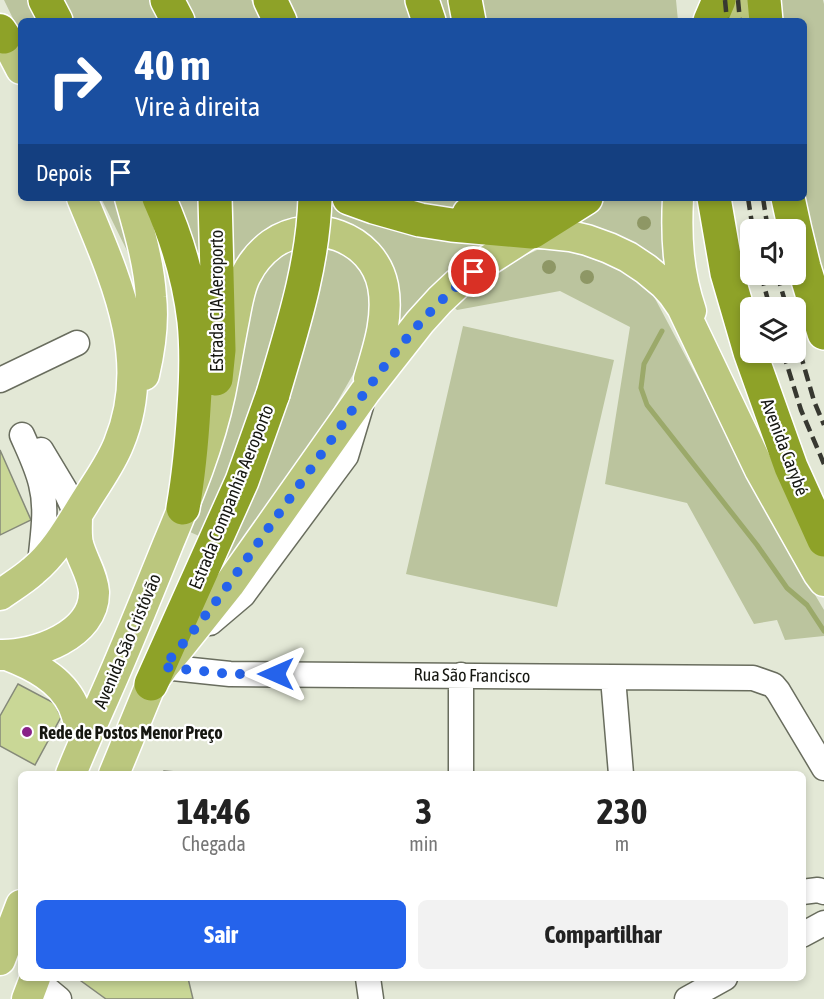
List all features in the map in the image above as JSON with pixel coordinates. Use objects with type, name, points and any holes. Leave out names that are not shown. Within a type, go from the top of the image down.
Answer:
[{"type":"highway","points":[[45,0],[54,18]]},
{"type":"highway","points":[[270,0],[279,18]]},
{"type":"highway","points":[[422,0],[428,18]]},
{"type":"highway","points":[[465,0],[468,18]]},
{"type":"highway","points":[[694,0],[696,18]]},
{"type":"highway","points":[[711,18],[719,0]]},
{"type":"highway","points":[[764,0],[766,18]]},
{"type":"highway","points":[[160,201],[186,277],[194,320],[196,351],[191,458],[183,508]]},
{"type":"highway","name":"Estrada CIA Aeroporto","points":[[207,441],[219,350],[214,201]]},
{"type":"highway","name":"Estrada Companhia Aeroporto","points":[[164,667],[242,481],[273,394],[303,288],[312,243],[315,201]]},
{"type":"highway","points":[[362,203],[435,213],[472,213],[502,210],[531,201]]},
{"type":"highway","points":[[362,203],[420,220],[532,232],[581,201]]},
{"type":"highway","name":"Avenida Carybé","points":[[715,201],[727,273],[740,318]]},
{"type":"highway","points":[[789,201],[793,219]]},
{"type":"highway","points":[[806,274],[824,333]]},
{"type":"highway","name":"Avenida Carybé","points":[[754,363],[791,467],[824,540]]},
{"type":"main road","points":[[739,18],[748,0]]},
{"type":"main road","points":[[1,32],[18,63]]},
{"type":"main road","points":[[83,201],[114,277],[129,328],[132,347],[133,393],[124,429]]},
{"type":"main road","points":[[0,595],[36,568],[53,551],[77,516],[119,445],[143,378],[152,326],[152,298],[144,251],[131,201]]},
{"type":"main road","points":[[678,201],[676,230],[678,258],[688,303],[706,357]]},
{"type":"main road","points":[[207,441],[219,396],[238,295],[245,276],[262,252],[289,235],[306,231],[338,234],[359,247],[375,265],[383,286],[384,316],[382,333],[366,392]]},
{"type":"main road","points":[[115,771],[164,667],[229,585],[366,392],[420,322],[457,284],[532,232],[570,236],[609,248],[646,269],[673,294],[682,307],[760,470],[824,580]]},
{"type":"main road","name":"Estrada CIA Aeroporto","points":[[183,508],[207,441]]},
{"type":"main road","name":"Avenida São Cristóvão","points":[[73,771],[183,508]]},
{"type":"main road","points":[[4,655],[45,648],[75,630],[86,617],[92,605],[94,592],[79,544],[77,516]]},
{"type":"main road","points":[[36,568],[62,565],[78,569],[91,579]]},
{"type":"main road","points":[[4,655],[28,663],[62,688],[72,703],[84,741]]},
{"type":"main road","points":[[0,960],[18,913]]},
{"type":"street","points":[[0,381],[77,344]]},
{"type":"street","points":[[36,568],[44,513],[42,487],[27,437],[65,490],[77,516]]},
{"type":"street","name":"Rua São Francisco","points":[[164,667],[230,674],[753,678],[773,685],[778,691],[824,768]]},
{"type":"street","points":[[460,675],[461,771]]},
{"type":"street","points":[[614,678],[621,771]]},
{"type":"street","points":[[806,892],[818,890],[824,892]]},
{"type":"street","points":[[806,933],[824,923]]},
{"type":"street","points":[[368,981],[371,999]]},
{"type":"street","points":[[687,999],[720,981]]},
{"type":"street","points":[[32,986],[59,999]]},
{"type":"green space","points":[[4,0],[35,0],[43,18],[18,18],[18,29]]},
{"type":"green space","points":[[56,0],[151,0],[160,18],[65,18]]},
{"type":"green space","points":[[185,0],[251,0],[260,18],[195,18]]},
{"type":"green space","points":[[286,0],[416,0],[423,18],[295,18]]},
{"type":"green space","points":[[432,0],[457,0],[460,18],[437,18]]},
{"type":"green space","points":[[475,0],[676,0],[678,18],[478,18]]},
{"type":"green space","points":[[778,0],[823,0],[824,289],[805,201],[807,201],[807,18],[780,18]]},
{"type":"green space","points":[[102,201],[121,201],[140,277]]},
{"type":"green space","points":[[172,201],[201,201],[205,312]]},
{"type":"green space","points":[[229,201],[298,201],[296,225],[231,293]]},
{"type":"green space","points":[[407,201],[504,201],[463,208],[444,208]]},
{"type":"green space","points":[[600,201],[668,201],[665,264],[641,247],[623,238],[574,223]]},
{"type":"green space","points":[[330,205],[345,212],[496,239],[394,337],[392,308],[330,224]]},
{"type":"green space","points":[[329,241],[349,250],[374,292],[363,357],[304,455],[224,565],[221,564],[317,294]]},
{"type":"green space","points":[[294,243],[292,262],[259,382],[230,465],[199,536],[190,532],[223,442],[255,273]]},
{"type":"green space","points":[[537,250],[561,250],[584,256],[620,269],[651,291],[773,524],[824,610],[824,636],[785,640],[777,620],[754,624],[687,503],[605,484],[630,327],[560,291],[457,310],[454,307],[474,284],[499,268]]},
{"type":"green space","points":[[463,326],[614,360],[557,607],[406,574]]},
{"type":"building","points":[[0,450],[31,520],[0,535]]},
{"type":"building","name":"Rede de Postos Menor Preço","points":[[18,684],[54,703],[61,717],[35,765],[0,746],[0,716]]},
{"type":"building","points":[[81,981],[189,981],[193,999],[106,999]]},
{"type":"waterway","points":[[662,331],[644,364],[641,388],[647,405],[757,545],[787,588],[807,605],[824,631]]},
{"type":"railway","points":[[725,0],[727,18]]},
{"type":"railway","points":[[738,0],[740,18]]},
{"type":"railway","points":[[748,201],[751,219]]},
{"type":"railway","points":[[763,201],[766,219]]},
{"type":"railway","points":[[764,285],[767,297]]},
{"type":"railway","points":[[780,285],[784,297]]},
{"type":"railway","points":[[786,363],[801,410],[824,464]]},
{"type":"railway","points":[[803,363],[824,425]]},
{"type":"place","name":"Rede de Postos Menor Preço","points":[[27,732]]},
{"type":"route","points":[[276,674],[230,674],[163,667],[229,585],[352,411],[420,322],[457,284],[474,272]]}]
